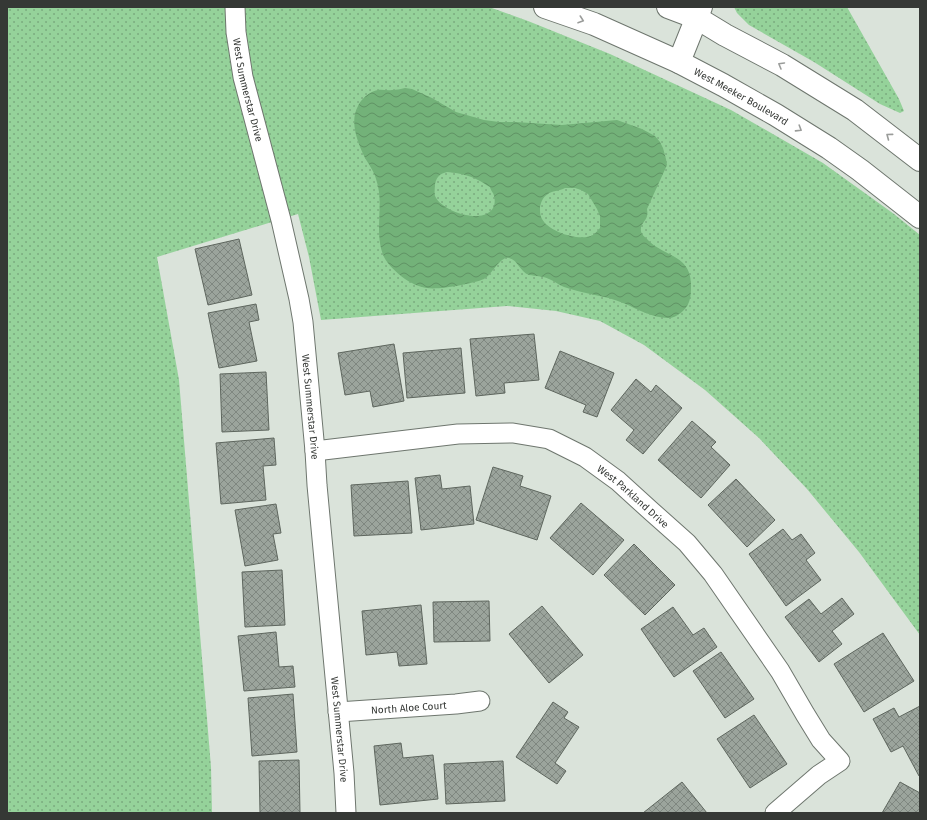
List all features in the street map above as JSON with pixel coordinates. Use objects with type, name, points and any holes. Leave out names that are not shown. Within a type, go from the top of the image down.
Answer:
[{"type":"main road","name":"West Meeker Boulevard","points":[[544,7],[594,24],[724,84],[829,148],[920,217]]},
{"type":"main road","points":[[668,7],[699,13],[855,110],[920,160]]},
{"type":"main road","points":[[679,62],[699,13]]},
{"type":"street","name":"West Summerstar Drive","points":[[235,7],[236,32],[243,77],[284,233],[303,322],[344,773],[346,813]]},
{"type":"street","name":"West Parkland Drive","points":[[315,451],[458,434],[513,433],[549,439],[585,457],[618,481],[687,542],[713,574],[780,671],[821,740],[840,761],[819,775],[775,813]]},
{"type":"street","name":"North Aloe Court","points":[[338,712],[456,704],[480,700]]},
{"type":"shaded area","points":[[7,7],[489,7],[610,54],[731,110],[823,163],[894,214],[920,235],[920,635],[859,552],[807,489],[759,438],[705,390],[644,345],[600,321],[556,311],[507,306],[321,320],[309,257],[298,214],[157,257],[179,380],[211,767],[212,813],[7,813]]},
{"type":"shaded area","points":[[734,7],[847,7],[899,99],[904,111],[900,113],[880,104],[814,62],[749,25],[737,13]]},
{"type":"water","points":[[405,88],[412,89],[432,98],[456,112],[484,120],[562,125],[617,120],[642,129],[655,136],[663,148],[667,165],[647,209],[646,218],[641,226],[641,232],[653,245],[675,257],[686,267],[690,275],[691,296],[686,308],[678,315],[671,318],[662,318],[645,313],[616,300],[571,289],[544,277],[529,275],[523,271],[515,261],[509,258],[502,260],[484,279],[456,286],[432,288],[418,286],[402,277],[393,269],[384,257],[379,238],[380,198],[376,179],[357,139],[354,119],[359,103],[369,94],[378,90],[397,90]],"holes":[[[447,172],[471,177],[490,187],[495,202],[493,209],[487,214],[473,216],[460,214],[442,205],[435,196],[435,184],[439,176]],[[565,188],[575,188],[588,194],[597,209],[600,216],[600,228],[593,235],[581,237],[558,232],[546,224],[542,219],[540,215],[540,207],[546,195]]]},
{"type":"building","points":[[239,239],[252,295],[208,305],[195,249]]},
{"type":"building","points":[[256,304],[259,320],[249,322],[257,361],[219,368],[208,313]]},
{"type":"building","points":[[534,334],[539,380],[504,383],[505,393],[476,396],[470,339]]},
{"type":"building","points":[[394,344],[404,401],[373,407],[370,391],[345,395],[338,353]]},
{"type":"building","points":[[461,348],[465,393],[407,398],[403,353]]},
{"type":"building","points":[[560,351],[614,373],[597,417],[583,412],[586,405],[545,388]]},
{"type":"building","points":[[266,372],[269,430],[222,432],[220,374]]},
{"type":"building","points":[[636,379],[651,392],[656,385],[682,408],[643,454],[626,440],[634,430],[611,410]]},
{"type":"building","points":[[692,421],[716,442],[711,447],[730,465],[701,498],[658,460]]},
{"type":"building","points":[[274,438],[276,465],[263,466],[266,500],[221,504],[216,443]]},
{"type":"building","points":[[493,467],[523,476],[520,486],[551,496],[537,540],[476,520]]},
{"type":"building","points":[[440,475],[442,489],[470,486],[474,524],[421,530],[415,478]]},
{"type":"building","points":[[736,479],[775,520],[747,547],[708,505]]},
{"type":"building","points":[[408,481],[412,533],[354,536],[351,485]]},
{"type":"building","points":[[581,503],[624,540],[593,575],[550,538]]},
{"type":"building","points":[[276,504],[281,533],[273,534],[278,560],[245,566],[235,510]]},
{"type":"building","points":[[783,529],[792,540],[801,534],[815,553],[806,560],[821,580],[786,606],[749,554]]},
{"type":"building","points":[[634,544],[675,585],[645,615],[604,575]]},
{"type":"building","points":[[282,570],[285,625],[245,627],[242,572]]},
{"type":"building","points":[[842,598],[854,614],[832,631],[842,644],[819,662],[785,617],[809,599],[821,614]]},
{"type":"building","points":[[489,601],[490,641],[434,642],[433,602]]},
{"type":"building","points":[[421,605],[427,664],[399,666],[397,652],[366,655],[362,611]]},
{"type":"building","points":[[542,606],[583,655],[549,683],[509,634]]},
{"type":"building","points":[[673,607],[693,635],[704,628],[717,647],[674,677],[641,629]]},
{"type":"building","points":[[276,632],[279,667],[293,666],[295,687],[244,691],[238,636]]},
{"type":"building","points":[[883,633],[914,681],[864,712],[834,664]]},
{"type":"building","points":[[721,652],[754,699],[725,718],[693,671]]},
{"type":"building","points":[[293,694],[297,752],[252,756],[248,698]]},
{"type":"building","points":[[553,702],[568,712],[564,718],[579,727],[555,763],[566,771],[557,784],[516,757]]},
{"type":"building","points":[[920,706],[919,776],[903,746],[891,752],[873,719],[894,708],[899,717]]},
{"type":"building","points":[[754,715],[787,764],[750,788],[717,739]]},
{"type":"building","points":[[401,743],[403,758],[433,755],[438,799],[380,805],[374,746]]},
{"type":"building","points":[[299,760],[300,813],[260,813],[259,761]]},
{"type":"building","points":[[503,761],[505,801],[446,804],[444,764]]},
{"type":"building","points":[[682,782],[707,813],[643,813]]},
{"type":"building","points":[[900,782],[920,793],[920,813],[882,813]]}]
